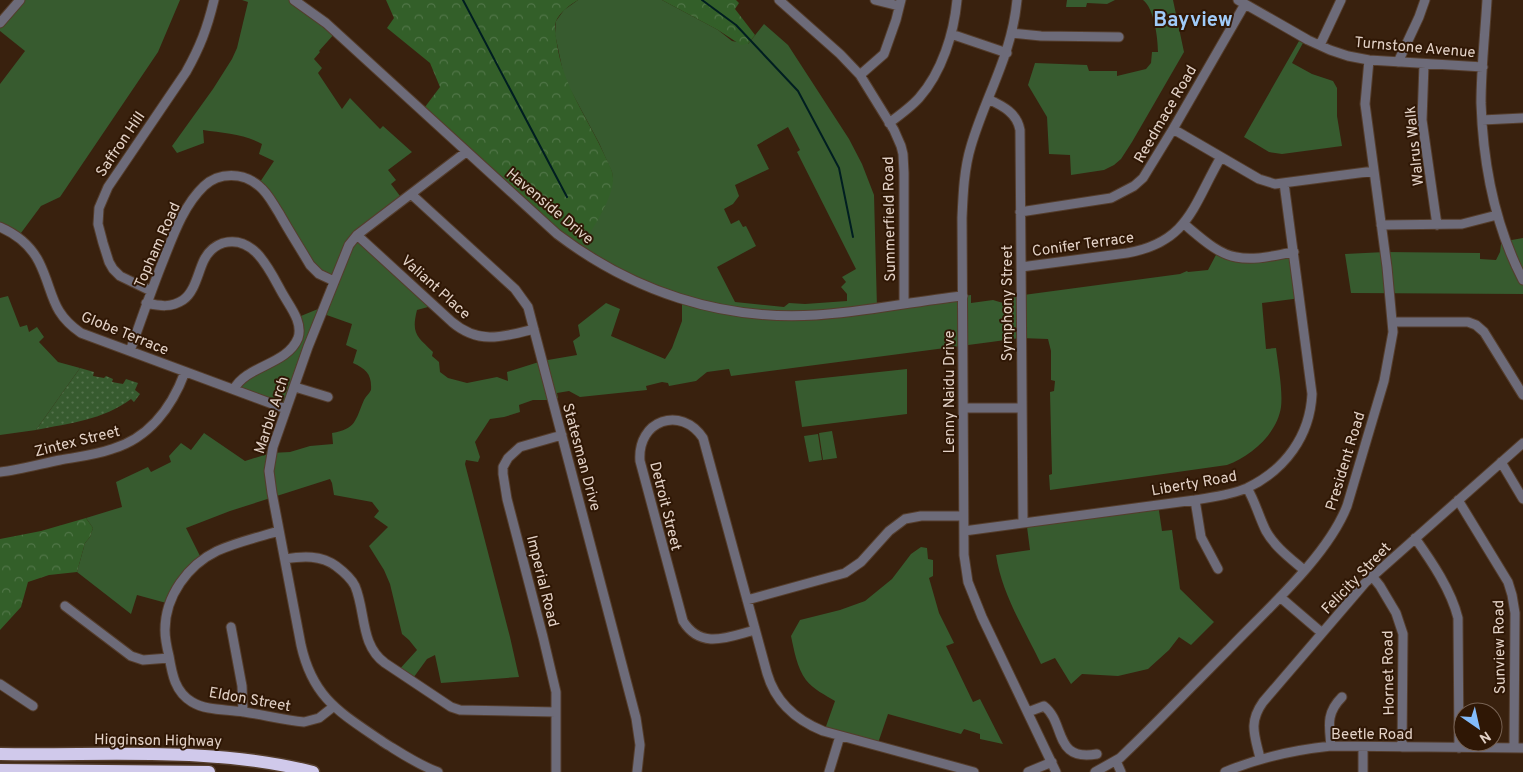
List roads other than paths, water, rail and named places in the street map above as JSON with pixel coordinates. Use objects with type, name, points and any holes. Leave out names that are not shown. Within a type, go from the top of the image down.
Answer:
[{"type":"highway","name":"Higginson Highway","points":[[0,754],[147,754],[228,758],[255,760],[313,772]]},
{"type":"highway","name":"Higginson Highway","points":[[0,770],[209,772]]},
{"type":"street","points":[[0,24],[20,0]]},
{"type":"street","name":"Saffron Hill","points":[[151,291],[120,276],[113,269],[99,231],[99,208],[108,187],[186,72],[197,52],[207,27],[214,0]]},
{"type":"street","name":"Havenside Drive","points":[[294,0],[326,22],[466,152],[540,219],[572,245],[619,274],[657,291],[714,308],[771,316],[824,314],[963,296]]},
{"type":"street","name":"Summerfield Road","points":[[780,0],[840,54],[860,75],[889,123],[903,154],[904,304]]},
{"type":"street","points":[[860,75],[884,54],[891,37],[900,3],[876,0]]},
{"type":"street","points":[[889,123],[920,97],[937,69],[951,34],[957,0]]},
{"type":"street","name":"Lenny Naidu Drive","points":[[1017,0],[1007,53],[971,144],[966,169],[962,218],[963,516],[966,568],[974,597],[1056,772]]},
{"type":"street","points":[[1320,45],[1341,0]]},
{"type":"street","points":[[1398,62],[1419,17],[1424,0]]},
{"type":"street","points":[[1487,0],[1482,120],[1485,156],[1497,215],[1523,280]]},
{"type":"street","name":"Turnstone Avenue","points":[[1241,2],[1320,45],[1348,56],[1369,60],[1483,67]]},
{"type":"street","name":"Reedmace Road","points":[[1020,212],[1098,201],[1121,194],[1143,178],[1173,129],[1241,2]]},
{"type":"street","points":[[1012,33],[1041,36],[1119,36]]},
{"type":"street","points":[[951,34],[1007,53]]},
{"type":"street","name":"President Road","points":[[1094,772],[1116,761],[1280,597],[1330,539],[1347,506],[1384,381],[1390,355],[1393,322],[1365,104],[1369,60]]},
{"type":"street","name":"Walrus Walk","points":[[1424,64],[1422,120],[1437,225]]},
{"type":"street","name":"Symphony Street","points":[[988,99],[1009,110],[1019,125],[1023,522]]},
{"type":"street","points":[[1482,120],[1523,118]]},
{"type":"street","points":[[1173,129],[1259,179],[1275,184],[1374,171]]},
{"type":"street","name":"Marble Arch","points":[[438,772],[420,765],[392,748],[333,706],[315,684],[304,658],[284,560],[269,471],[272,452],[286,409],[348,244],[357,235],[466,152]]},
{"type":"street","name":"Conifer Terrace","points":[[1021,267],[1143,250],[1166,240],[1184,224],[1221,156]]},
{"type":"street","name":"Topham Road","points":[[130,352],[146,304],[170,243],[193,200],[209,182],[223,176],[234,175],[254,182],[262,189],[310,265],[319,274],[334,281]]},
{"type":"street","name":"Liberty Road","points":[[964,531],[1195,500],[1231,493],[1247,488],[1271,475],[1289,456],[1301,436],[1311,407],[1312,384],[1284,183]]},
{"type":"street","name":"Statesman Drive","points":[[412,194],[521,296],[528,307],[636,718],[640,745],[638,772]]},
{"type":"street","points":[[1381,225],[1467,223],[1497,215]]},
{"type":"street","points":[[1184,224],[1222,253],[1235,257],[1256,258],[1294,252]]},
{"type":"street","name":"Globe Terrace","points":[[0,226],[18,237],[34,254],[60,315],[70,326],[81,333],[130,352],[286,409]]},
{"type":"street","name":"Valiant Place","points":[[357,235],[465,332],[475,336],[495,338],[534,329]]},
{"type":"street","points":[[146,304],[171,306],[184,300],[190,294],[208,253],[218,246],[238,242],[254,250],[265,264],[297,318],[299,334],[289,351],[244,378],[234,389]]},
{"type":"street","points":[[1393,322],[1461,322],[1476,325],[1484,332],[1522,389]]},
{"type":"street","name":"Zintex Street","points":[[0,472],[92,454],[130,442],[141,435],[162,416],[176,394],[185,372]]},
{"type":"street","points":[[295,387],[328,397]]},
{"type":"street","points":[[964,408],[1021,408]]},
{"type":"street","name":"Detroit Street","points":[[755,630],[719,639],[708,639],[692,632],[683,621],[640,461],[641,447],[646,434],[660,422],[676,420],[686,423],[696,428],[703,438],[748,600],[769,682],[782,703],[795,716],[811,726],[964,771],[974,772]]},
{"type":"street","name":"Imperial Road","points":[[556,772],[556,692],[505,490],[503,474],[508,458],[520,447],[562,435]]},
{"type":"street","name":"Felicity Street","points":[[1260,758],[1253,731],[1257,710],[1372,576],[1523,443]]},
{"type":"street","points":[[1501,462],[1523,499]]},
{"type":"street","points":[[1247,488],[1266,532],[1280,550],[1304,570]]},
{"type":"street","points":[[1195,500],[1201,537],[1218,569]]},
{"type":"street","name":"Sunview Road","points":[[1458,500],[1500,568],[1512,595],[1515,613],[1518,748]]},
{"type":"street","points":[[748,600],[842,575],[861,562],[889,531],[904,519],[963,516]]},
{"type":"street","name":"Eldon Street","points":[[279,530],[217,551],[202,560],[190,571],[175,591],[168,612],[165,630],[175,684],[180,692],[190,701],[210,708],[304,722],[319,718],[333,706]]},
{"type":"street","points":[[1415,538],[1446,587],[1454,603],[1458,618],[1459,702]]},
{"type":"street","points":[[284,560],[302,557],[322,559],[344,572],[355,587],[369,644],[376,655],[451,707],[467,712],[556,712]]},
{"type":"street","name":"Hornet Road","points":[[1372,576],[1396,614],[1403,634],[1402,747]]},
{"type":"street","points":[[1280,597],[1322,633]]},
{"type":"street","points":[[65,606],[131,656],[143,660],[169,658]]},
{"type":"street","points":[[231,627],[242,686],[243,712]]},
{"type":"street","points":[[0,684],[34,706]]},
{"type":"street","points":[[1331,746],[1329,718],[1335,704],[1342,697]]},
{"type":"street","points":[[1028,712],[1044,706],[1050,711],[1066,746],[1081,755],[1097,754]]},
{"type":"street","points":[[829,772],[840,736]]},
{"type":"street","name":"Beetle Road","points":[[1226,772],[1260,758],[1307,748],[1331,746],[1453,748]]},
{"type":"street","points":[[1362,772],[1363,747]]},
{"type":"street","name":"Beetle Road","points":[[1503,748],[1518,748]]},
{"type":"street","points":[[1116,761],[1121,772]]},
{"type":"street","points":[[1028,772],[1052,762]]},
{"type":"waterway","points":[[463,0],[567,197]]},
{"type":"waterway","points":[[702,0],[736,25],[798,91],[839,168],[853,237]]},
{"type":"district","name":"Bayview","points":[[1193,19]]}]
